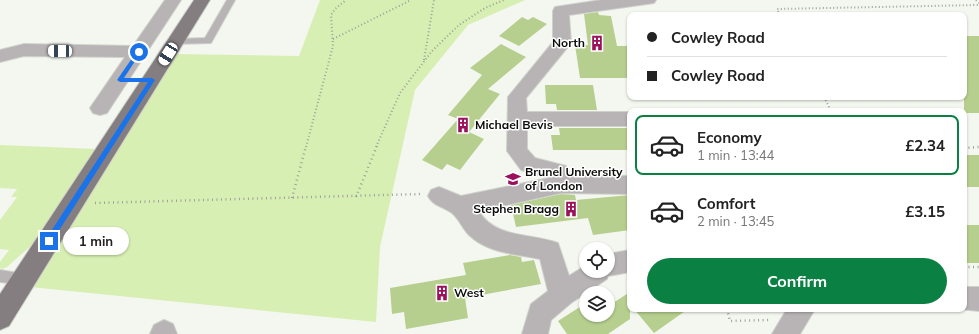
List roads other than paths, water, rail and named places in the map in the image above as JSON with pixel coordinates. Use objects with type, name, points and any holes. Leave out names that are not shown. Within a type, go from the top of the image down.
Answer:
[{"type":"main road","points":[[0,317],[202,0]]},
{"type":"street","points":[[100,108],[173,0]]},
{"type":"street","points":[[561,184],[558,172],[528,164],[517,152],[517,97],[562,43],[561,11],[626,1],[648,0]]},
{"type":"street","points":[[0,56],[24,50],[139,52]]},
{"type":"street","points":[[120,80],[152,80]]},
{"type":"street","points":[[517,119],[627,119]]},
{"type":"street","points":[[459,206],[561,184],[627,185]]},
{"type":"street","points":[[439,196],[459,206],[470,216],[476,227],[492,239],[550,250],[562,295]]},
{"type":"street","points":[[615,264],[627,262]]},
{"type":"street","points":[[536,334],[540,313],[562,295],[588,278]]},
{"type":"street","points":[[967,299],[979,299]]},
{"type":"street","points":[[781,327],[798,312]]},
{"type":"lane","points":[[176,42],[208,40],[231,0]]},
{"type":"lane","points":[[0,276],[25,279]]},
{"type":"place","name":"North","points":[[597,43]]},
{"type":"place","name":"Michael Bevis","points":[[463,125]]},
{"type":"place","name":"Brunel University of London","points":[[513,179]]},
{"type":"place","name":"Stephen Bragg","points":[[571,209]]},
{"type":"place","name":"West","points":[[442,293]]}]
